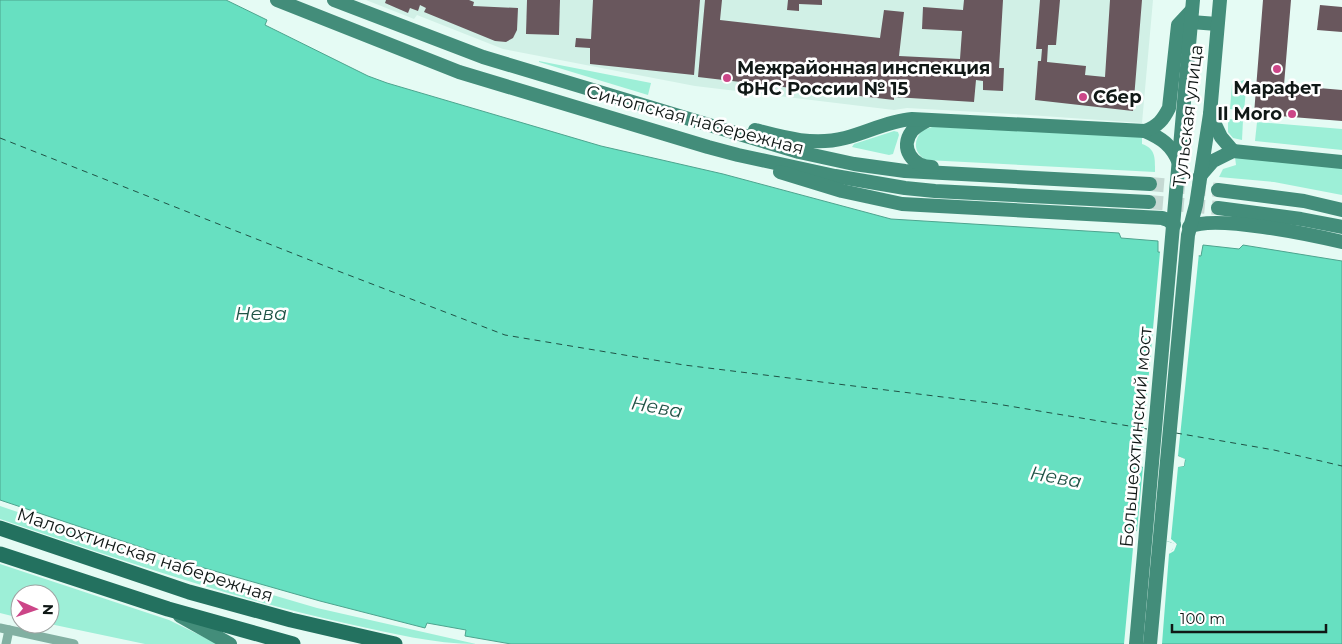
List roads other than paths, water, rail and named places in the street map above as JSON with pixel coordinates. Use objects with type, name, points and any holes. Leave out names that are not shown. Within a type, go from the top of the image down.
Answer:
[{"type":"main road","name":"Синопская набережная","points":[[277,0],[460,72],[708,147],[765,162],[905,188],[1149,202]]},
{"type":"main road","name":"Синопская набережная","points":[[334,0],[483,57],[799,152],[854,164],[905,171],[1150,184]]},
{"type":"main road","name":"Тульская улица","points":[[1189,231],[1196,204],[1210,114],[1220,0]]},
{"type":"main road","points":[[1145,131],[1156,126],[1164,118],[1169,108],[1178,25],[1192,11],[1217,24]]},
{"type":"main road","name":"Тульская улица","points":[[1174,229],[1192,11]]},
{"type":"main road","points":[[1210,114],[1221,137],[1232,150]]},
{"type":"main road","points":[[732,132],[753,130],[796,140],[831,141],[899,120],[1145,131],[1167,142],[1179,163]]},
{"type":"main road","points":[[928,120],[912,132],[908,139],[907,149],[911,157],[917,165],[950,168],[964,174]]},
{"type":"main road","points":[[1200,176],[1213,161],[1232,150],[1342,162]]},
{"type":"main road","points":[[765,162],[781,173],[806,181],[902,204],[1162,218],[1168,220],[1174,229]]},
{"type":"main road","points":[[1218,190],[1304,201],[1342,210]]},
{"type":"main road","points":[[1218,208],[1301,218],[1342,227]]},
{"type":"main road","points":[[1189,231],[1202,222],[1299,233],[1342,242]]},
{"type":"main road","name":"Большеохтинский мост","points":[[1136,644],[1174,229]]},
{"type":"main road","name":"Большеохтинский мост","points":[[1150,644],[1189,231]]},
{"type":"main road","name":"Малоохтинская набережная","points":[[0,528],[188,592],[291,620],[395,644]]},
{"type":"main road","points":[[0,554],[168,609],[293,644]]},
{"type":"main road","points":[[168,609],[230,644]]},
{"type":"street","points":[[6,644],[5,629],[74,644]]},
{"type":"water","name":"Нева","points":[[0,0],[226,0],[267,20],[265,25],[368,76],[387,83],[601,146],[723,174],[891,219],[1119,233],[1121,238],[1158,241],[1158,252],[1201,256],[1203,245],[1239,249],[1243,245],[1342,261],[1342,644],[511,644],[465,636],[466,630],[427,623],[425,628],[320,601],[197,566],[0,500]],"holes":[[[1131,450],[1178,456],[1185,460],[1184,466],[1143,467],[1129,461]],[[1137,531],[1177,544],[1169,554],[1123,544],[1124,533]]]},
{"type":"tunnel","points":[[1150,184],[1218,190]]},
{"type":"tunnel","points":[[1149,202],[1218,208]]},
{"type":"place","name":"Марафет","points":[[1277,69]]},
{"type":"place","name":"Межрайонная инспекция ФНС России № 15","points":[[727,78]]},
{"type":"place","name":"Сбер","points":[[1083,97]]},
{"type":"place","name":"Il Moro","points":[[1292,114]]}]
